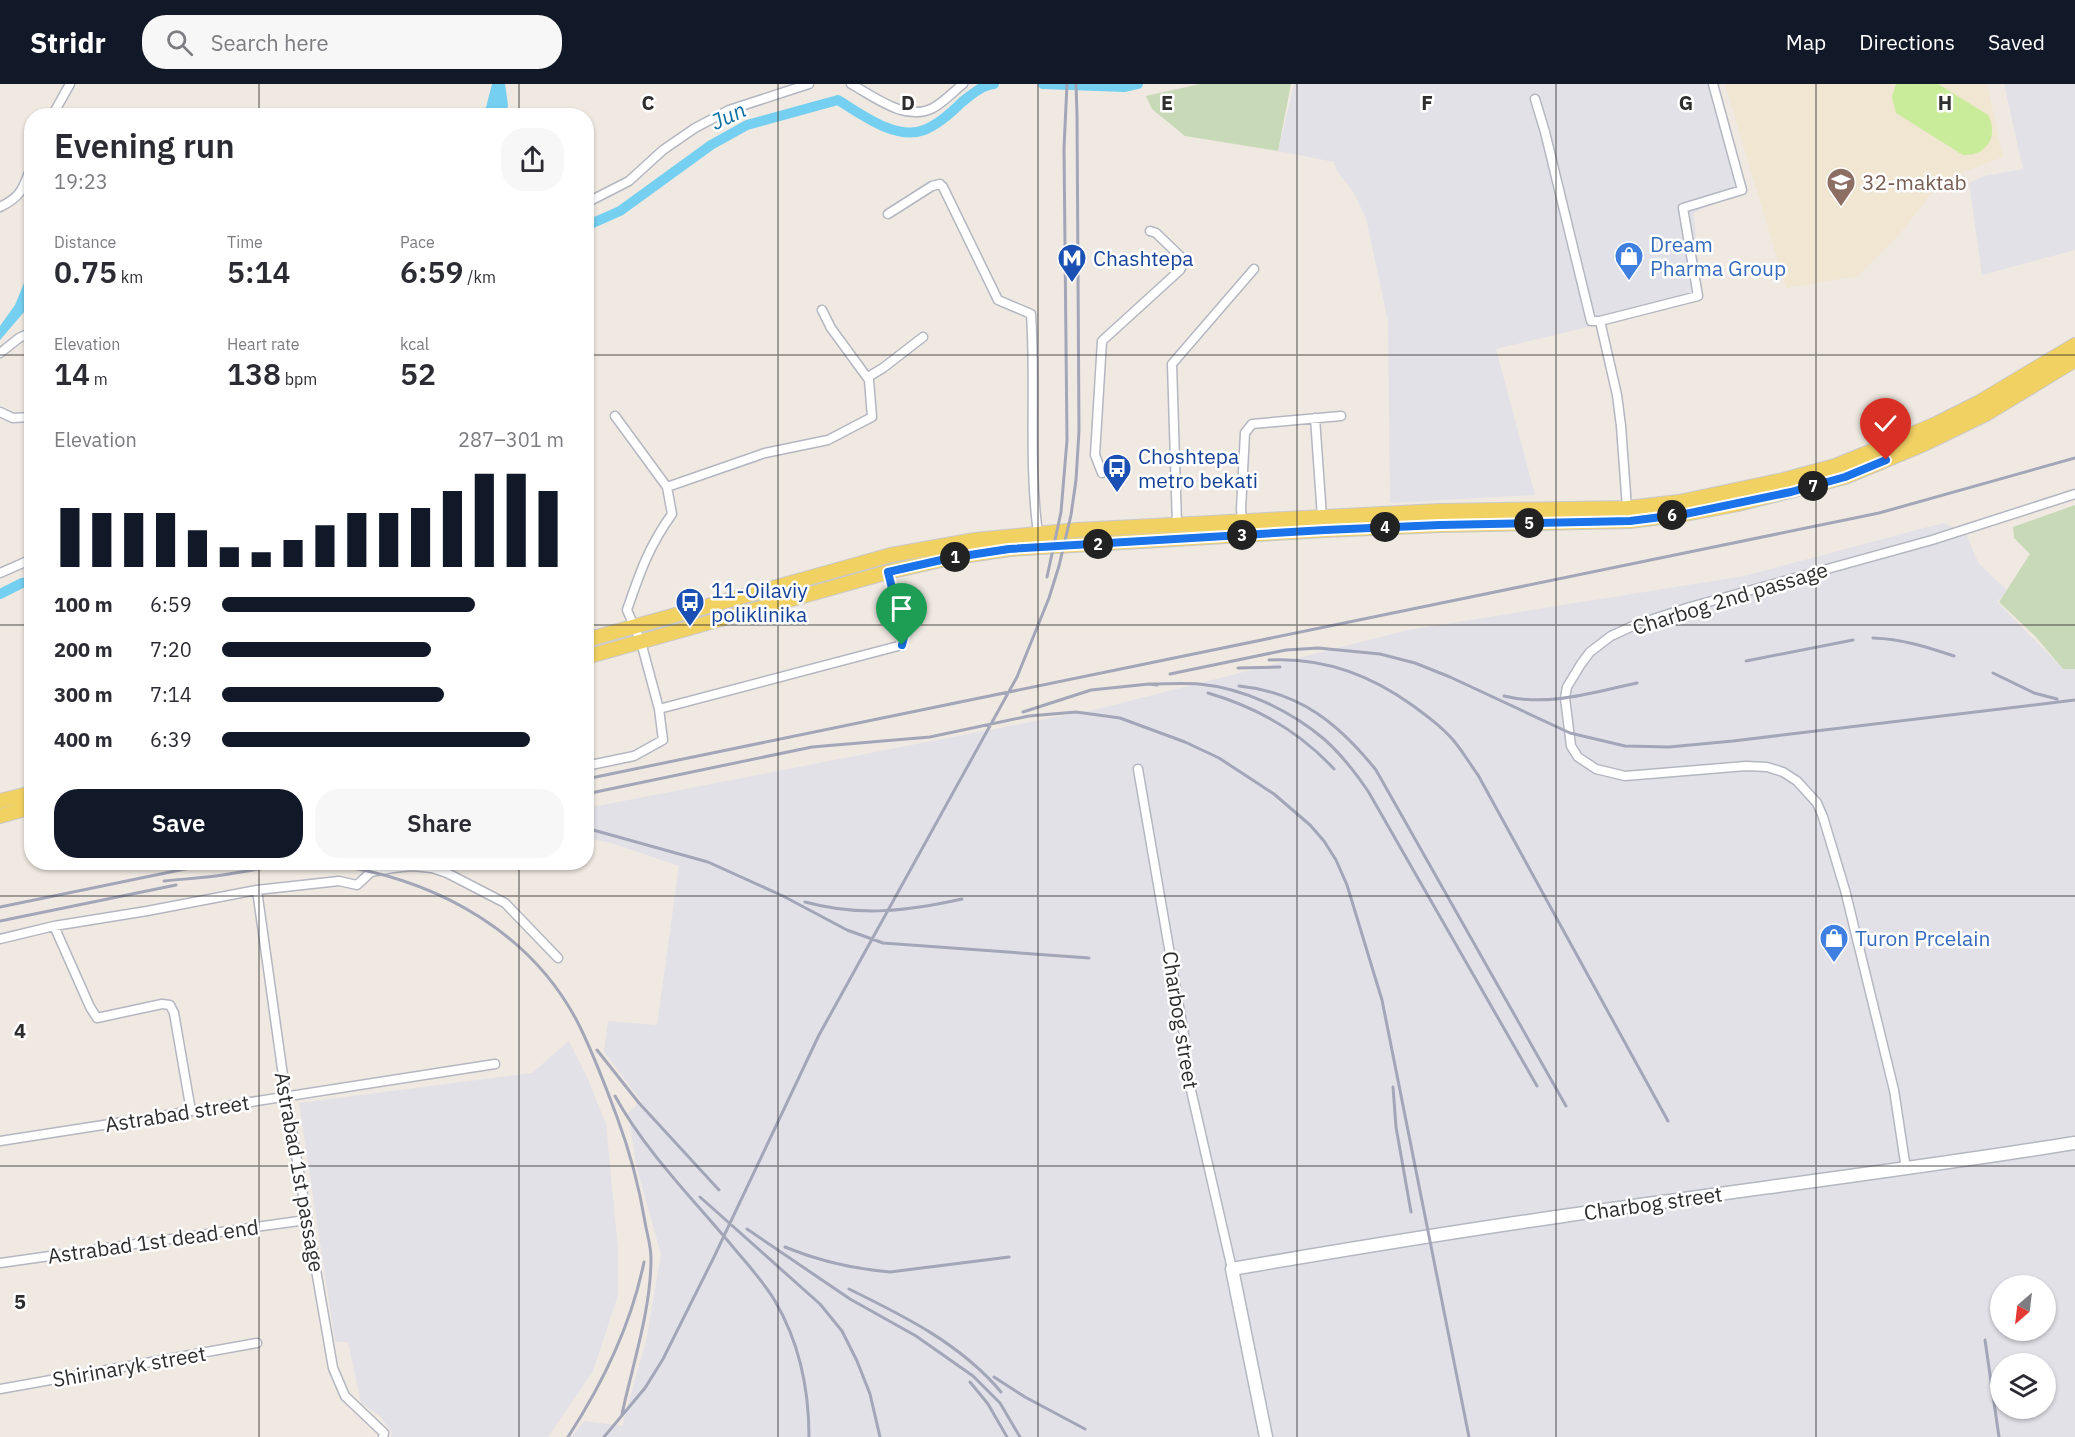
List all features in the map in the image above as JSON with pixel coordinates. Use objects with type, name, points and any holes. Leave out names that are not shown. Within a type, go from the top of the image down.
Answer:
[{"type":"main road","points":[[594,655],[888,572],[950,558],[1009,549],[1325,530],[1630,521],[1738,504],[1845,477],[1921,438],[2075,345]]},
{"type":"main road","points":[[594,638],[891,555],[966,541],[1038,533],[1439,511],[1627,508],[1700,498],[1835,466],[1921,438],[1986,414],[2075,360]]},
{"type":"main road","points":[[0,801],[24,795]]},
{"type":"main road","points":[[0,816],[24,809]]},
{"type":"street","points":[[56,108],[70,84]]},
{"type":"street","points":[[594,199],[629,181],[663,150],[695,128],[729,110],[809,84]]},
{"type":"street","points":[[851,84],[880,102],[915,112],[933,108],[963,84]]},
{"type":"street","points":[[1535,99],[1591,321],[1600,321],[1698,296],[1683,208],[1742,190],[1713,84]]},
{"type":"street","points":[[888,214],[932,186],[940,184],[953,205],[998,300],[1031,314],[1033,344],[1032,471],[1038,533]]},
{"type":"street","points":[[0,207],[18,197],[24,186]]},
{"type":"street","points":[[1102,473],[1095,455],[1102,341],[1180,270],[1183,264],[1182,258],[1156,233],[1150,231]]},
{"type":"street","points":[[1177,525],[1172,364],[1254,269]]},
{"type":"street","points":[[667,487],[765,453],[828,440],[872,417],[868,377],[831,328],[822,310]]},
{"type":"street","points":[[1600,321],[1617,395],[1627,508]]},
{"type":"street","points":[[0,353],[24,336]]},
{"type":"street","points":[[868,377],[923,337]]},
{"type":"street","points":[[0,412],[13,418],[24,417]]},
{"type":"street","points":[[594,764],[634,756],[663,740],[659,709],[641,642],[627,610],[644,561],[656,537],[672,514],[667,487],[615,416]]},
{"type":"street","points":[[1242,521],[1240,509],[1245,433],[1252,424],[1341,416]]},
{"type":"street","points":[[1315,418],[1322,517]]},
{"type":"street","name":"Charbog 2nd passage","points":[[1906,1170],[1894,1090],[1845,890],[1817,802],[1797,781],[1783,772],[1767,767],[1746,766],[1625,776],[1596,769],[1578,757],[1571,746],[1565,699],[1567,687],[1590,652],[1611,636],[1635,625],[1690,607],[1932,540],[2075,494]]},
{"type":"street","points":[[0,573],[24,562]]},
{"type":"street","points":[[659,709],[902,645],[904,637],[888,572]]},
{"type":"street","name":"Charbog street","points":[[1138,769],[1184,1035],[1185,1064],[1232,1269],[1266,1437]]},
{"type":"street","points":[[0,939],[54,926],[257,890],[339,881],[357,885],[371,872],[385,870]]},
{"type":"street","points":[[438,870],[505,903],[558,958]]},
{"type":"street","name":"Astrabad 1st passage","points":[[257,890],[286,1096],[333,1368],[345,1396],[384,1433],[383,1437]]},
{"type":"street","points":[[54,926],[97,1018],[170,1005],[174,1013],[190,1111]]},
{"type":"street","name":"Astrabad street","points":[[0,1140],[495,1064]]},
{"type":"street","name":"Charbog street","points":[[1232,1269],[1563,1215],[1906,1170],[2075,1143]]},
{"type":"street","name":"Astrabad 1st dead end","points":[[0,1263],[306,1220]]},
{"type":"street","name":"Shirinaryk street","points":[[0,1389],[257,1343]]},
{"type":"shaded area","points":[[1294,84],[1713,84],[1739,188],[1694,213],[1701,300],[1496,349],[1535,495],[1390,503],[1388,321],[1366,218],[1354,193],[1337,171],[1334,162],[1278,151]]},
{"type":"shaded area","name":"32-maktab","points":[[1725,84],[1987,84],[2003,157],[1942,180],[1899,235],[1858,276],[1786,288]]},
{"type":"shaded area","points":[[2004,84],[2075,84],[2075,250],[1982,275],[1969,183],[1984,176],[2023,169]]},
{"type":"shaded area","points":[[1943,523],[1965,532],[1979,564],[2007,590],[1997,602],[2063,669],[2075,669],[2075,1437],[571,1437],[584,1421],[622,1426],[647,1337],[661,1254],[637,1169],[628,1113],[641,1101],[604,1052],[608,1021],[657,1025],[679,866],[594,839],[594,807],[1102,708],[1408,630],[1744,576]]},
{"type":"shaded area","points":[[569,1041],[606,1124],[618,1249],[618,1295],[593,1371],[548,1437],[390,1437],[392,1433],[380,1416],[361,1403],[348,1342],[335,1342],[299,1103],[532,1073]]},
{"type":"green space","points":[[1200,84],[1291,84],[1278,151],[1185,136],[1152,109],[1146,96]]},
{"type":"green space","points":[[1896,84],[1938,84],[1988,115],[1992,130],[1989,143],[1979,152],[1963,155],[1896,113],[1892,97]]},
{"type":"green space","points":[[2075,505],[2075,669],[2063,669],[2035,636],[1999,602],[2030,554],[2014,538],[2013,527]]},
{"type":"water","points":[[492,84],[505,84],[507,108],[486,108]]},
{"type":"water","points":[[24,283],[24,312],[0,340],[0,326],[15,305]]},
{"type":"waterway","name":"Jun","points":[[594,222],[620,211],[711,145],[747,125],[838,100],[879,124],[902,132],[913,132],[934,125],[977,91],[994,84]]},
{"type":"waterway","name":"Jun","points":[[1043,84],[1125,87],[1138,84]]},
{"type":"waterway","name":"Jun","points":[[0,594],[24,583]]},
{"type":"railway","points":[[1047,577],[1061,512],[1067,440],[1064,148],[1067,84]]},
{"type":"railway","points":[[604,1437],[645,1388],[663,1359],[819,1035],[1017,677],[1049,598],[1071,515],[1079,431],[1076,84]]},
{"type":"railway","points":[[594,777],[1879,513],[2075,458]]},
{"type":"railway","points":[[1873,638],[1904,642],[1954,656]]},
{"type":"railway","points":[[1746,661],[1853,640]]},
{"type":"railway","points":[[1170,674],[1286,650],[1318,648],[1380,654],[1415,663],[1450,677],[1570,733],[1625,746],[1669,747],[1733,741],[2075,700]]},
{"type":"railway","points":[[1269,660],[1308,661],[1362,676],[1412,705],[1454,741],[1478,775],[1668,1121]]},
{"type":"railway","points":[[1238,668],[1280,667]]},
{"type":"railway","points":[[1993,673],[2034,693],[2057,699]]},
{"type":"railway","points":[[1504,696],[1521,699],[1554,699],[1637,683]]},
{"type":"railway","points":[[1149,684],[1216,686],[1249,696],[1281,710],[1311,728],[1336,751],[1368,791],[1537,1086]]},
{"type":"railway","points":[[1023,712],[1091,690],[1157,685]]},
{"type":"railway","points":[[1239,686],[1281,695],[1316,713],[1348,738],[1376,770],[1566,1106]]},
{"type":"railway","points":[[1208,693],[1260,713],[1276,722],[1307,743],[1334,769]]},
{"type":"railway","points":[[594,792],[812,747],[930,737],[1029,716],[1076,712],[1120,718],[1185,742],[1219,758],[1274,794],[1310,825],[1336,860],[1347,885],[1382,1000],[1469,1437]]},
{"type":"railway","points":[[594,830],[708,862],[783,896],[847,930],[883,943],[1089,958]]},
{"type":"railway","points":[[0,907],[180,870]]},
{"type":"railway","points":[[164,881],[252,870]]},
{"type":"railway","points":[[361,870],[417,886],[450,900],[481,918],[535,963],[558,990],[577,1021],[599,1069],[630,1156],[650,1244],[648,1297],[622,1414]]},
{"type":"railway","points":[[0,921],[176,885]]},
{"type":"railway","points":[[805,902],[845,910],[884,911],[922,907],[962,899]]},
{"type":"railway","points":[[597,1050],[639,1103],[719,1190]]},
{"type":"railway","points":[[1393,1087],[1396,1127],[1411,1212]]},
{"type":"railway","points":[[615,1096],[640,1136],[755,1273],[775,1301],[790,1333],[801,1367],[805,1384],[809,1437]]},
{"type":"railway","points":[[700,1197],[820,1304],[842,1331],[870,1394],[880,1437]]},
{"type":"railway","points":[[747,1229],[850,1299],[916,1336],[973,1376],[1000,1403],[1020,1437]]},
{"type":"railway","points":[[785,1247],[837,1264],[890,1272],[1009,1257]]},
{"type":"railway","points":[[568,1437],[593,1396],[614,1353],[632,1309],[644,1262]]},
{"type":"railway","points":[[849,1289],[911,1321],[950,1345],[968,1359],[1001,1392]]},
{"type":"railway","points":[[1985,1340],[1999,1437]]},
{"type":"railway","points":[[994,1377],[1025,1397],[1085,1429]]},
{"type":"railway","points":[[970,1382],[988,1404],[1007,1437]]},
{"type":"place","name":"32-maktab","points":[[1841,208]]},
{"type":"place","name":"Dream Pharma Group","points":[[1629,282]]},
{"type":"place","name":"Chashtepa","points":[[1072,284]]},
{"type":"place","name":"Choshtepa metro bekati","points":[[1117,494]]},
{"type":"place","name":"11-Oilaviy poliklinika","points":[[690,628]]},
{"type":"place","name":"Turon Prcelain","points":[[1834,964]]},
{"type":"route","points":[[902,645],[904,637],[888,572],[950,558],[1009,549],[1325,530],[1630,521],[1685,514],[1791,492],[1845,477],[1886,460]]}]
